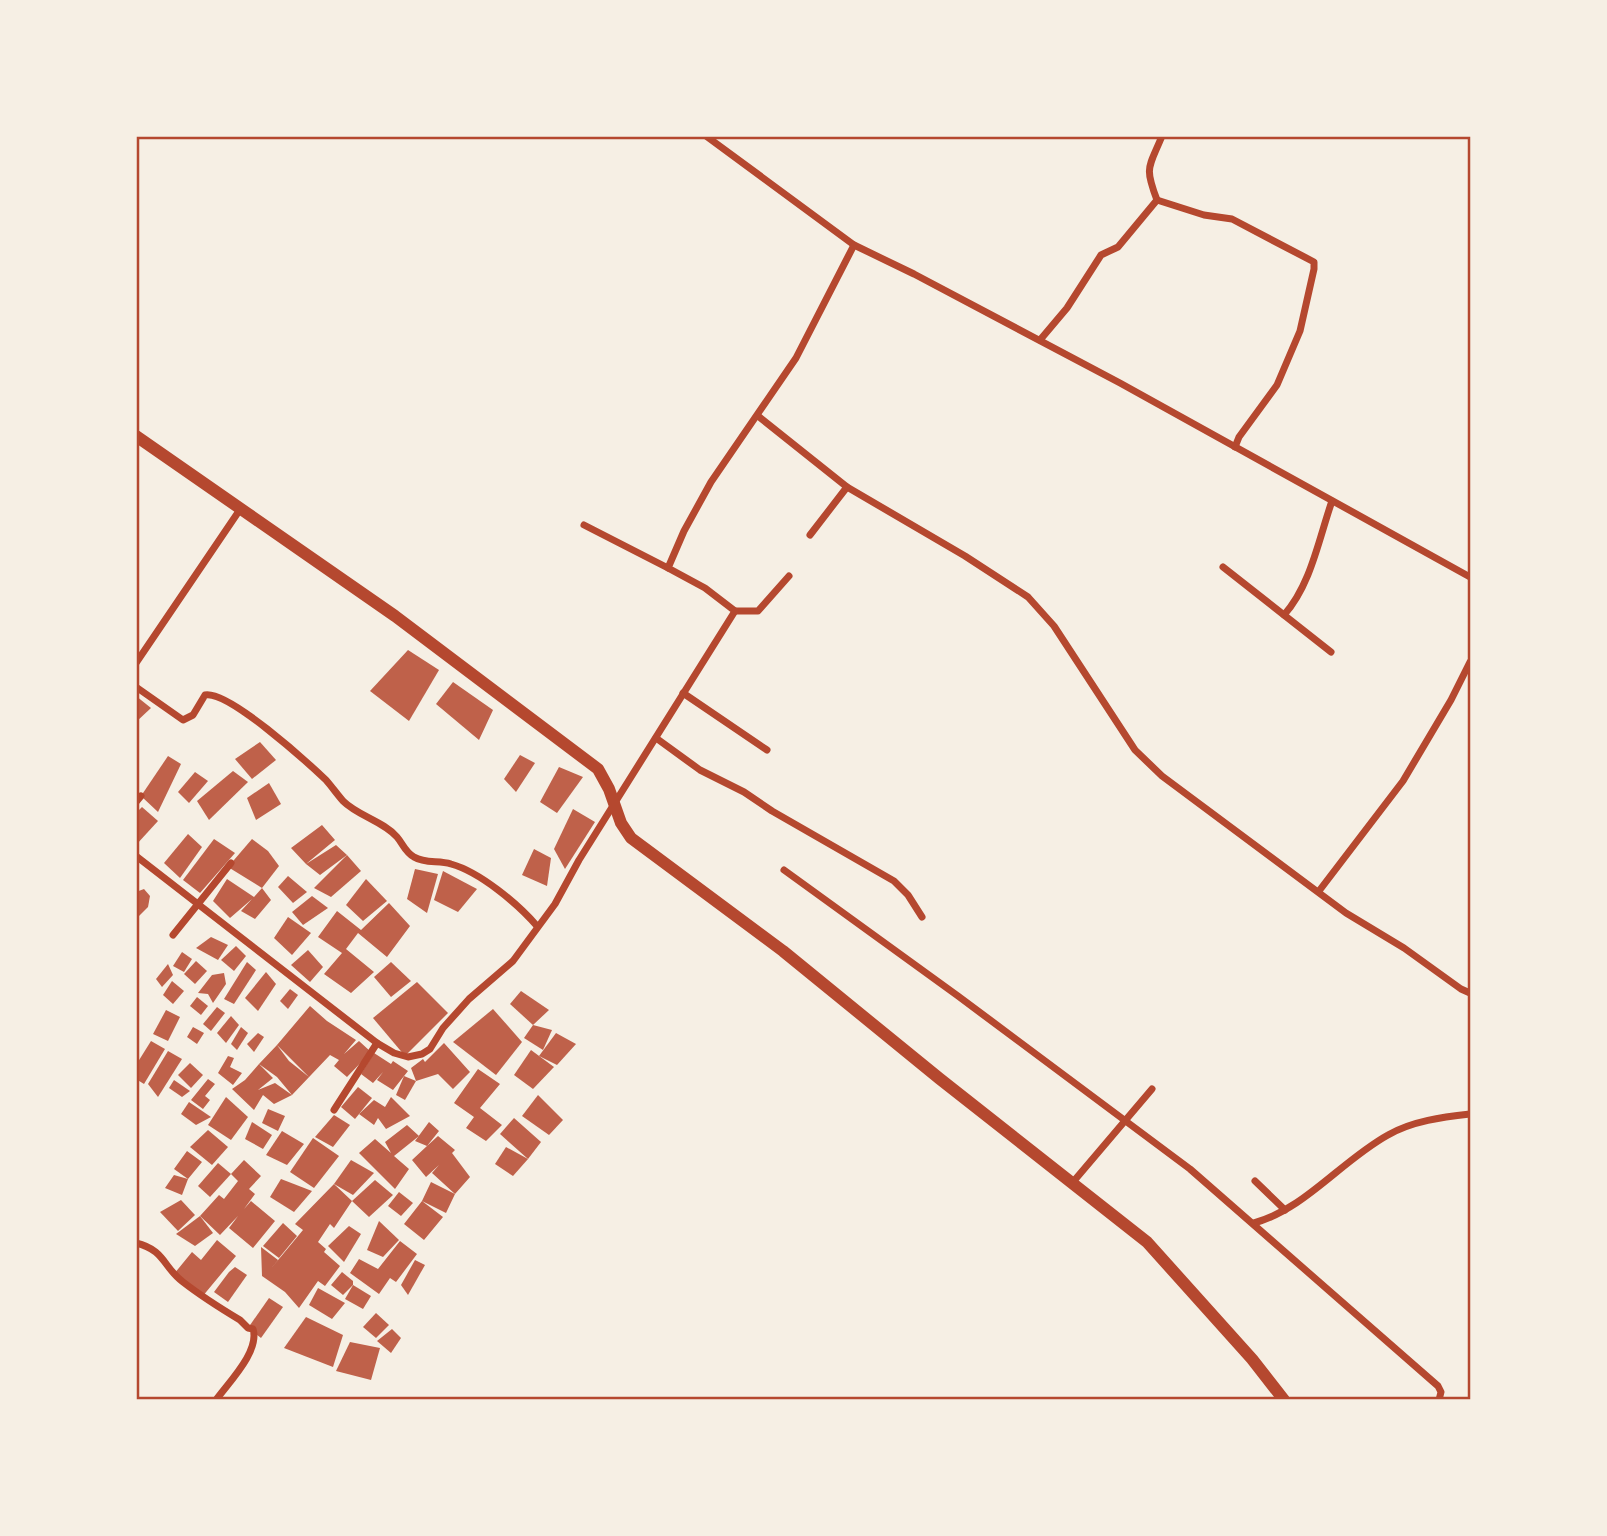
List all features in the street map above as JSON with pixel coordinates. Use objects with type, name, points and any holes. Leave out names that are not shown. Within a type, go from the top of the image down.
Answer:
[{"type":"street","points":[[706,136],[853,245],[1040,340],[1471,578]]},
{"type":"street","points":[[1157,200],[1148,170],[1162,136]]},
{"type":"street","points":[[1040,340],[1067,308],[1101,255],[1118,247],[1157,200]]},
{"type":"street","points":[[1157,200],[1204,215],[1232,219],[1314,262],[1300,331],[1277,385],[1235,447]]},
{"type":"street","points":[[668,568],[687,524],[711,482],[796,358],[853,245]]},
{"type":"street","points":[[758,416],[847,487],[965,556],[1028,597],[1054,626],[1112,717],[1148,763],[1346,913],[1471,993]]},
{"type":"street","points":[[136,436],[395,616],[598,769],[631,838],[783,951],[940,1079],[1073,1182],[1160,1255],[1284,1399]]},
{"type":"street","points":[[810,535],[847,487]]},
{"type":"street","points":[[1284,615],[1293,606],[1304,585],[1332,501]]},
{"type":"street","points":[[136,663],[241,508]]},
{"type":"street","points":[[584,525],[705,588],[735,611],[758,611],[789,576]]},
{"type":"street","points":[[1223,567],[1331,652]]},
{"type":"street","points":[[136,856],[377,1042],[394,1053],[408,1057],[422,1054],[469,999],[513,961],[555,904],[579,860],[735,611]]},
{"type":"street","points":[[1319,891],[1403,781],[1471,662]]},
{"type":"street","points":[[136,687],[183,720],[193,715],[205,695],[212,694],[225,699],[278,738],[325,779],[346,803],[397,837],[411,855],[424,861],[450,864],[471,874],[518,905],[537,926]]},
{"type":"street","points":[[683,693],[767,750]]},
{"type":"street","points":[[656,738],[700,770],[744,792],[894,881],[908,895],[922,917]]},
{"type":"street","points":[[173,935],[231,863]]},
{"type":"street","points":[[784,870],[1190,1169],[1438,1386],[1441,1392],[1439,1399]]},
{"type":"street","points":[[334,1110],[377,1042]]},
{"type":"street","points":[[1073,1182],[1152,1090]]},
{"type":"street","points":[[1254,1223],[1273,1217],[1391,1133],[1442,1117],[1471,1114]]},
{"type":"street","points":[[1255,1181],[1283,1208]]},
{"type":"street","points":[[136,1243],[153,1249],[162,1256],[181,1281],[253,1329],[253,1348],[216,1399]]},
{"type":"building","points":[[408,650],[439,670],[409,721],[370,691]]},
{"type":"building","points":[[453,682],[493,710],[479,740],[436,704]]},
{"type":"building","points":[[136,696],[151,708],[136,722]]},
{"type":"building","points":[[260,742],[276,760],[252,779],[235,759]]},
{"type":"building","points":[[520,755],[535,763],[516,792],[504,779]]},
{"type":"building","points":[[168,756],[181,764],[158,812],[141,796]]},
{"type":"building","points":[[559,767],[583,777],[557,813],[540,802]]},
{"type":"building","points":[[233,771],[248,782],[209,820],[197,801]]},
{"type":"building","points":[[195,772],[208,781],[189,803],[178,792]]},
{"type":"building","points":[[269,783],[281,804],[256,820],[247,798]]},
{"type":"building","points":[[142,807],[158,821],[136,845],[136,813]]},
{"type":"building","points":[[573,809],[595,822],[565,869],[554,849]]},
{"type":"building","points":[[322,825],[335,840],[306,864],[291,848]]},
{"type":"building","points":[[188,834],[202,847],[180,878],[164,863]]},
{"type":"building","points":[[214,839],[235,853],[200,893],[183,880]]},
{"type":"building","points":[[252,839],[268,851],[279,866],[262,888],[228,867]]},
{"type":"building","points":[[336,845],[347,855],[320,875],[306,864]]},
{"type":"building","points":[[534,849],[551,858],[547,886],[522,875]]},
{"type":"building","points":[[347,855],[361,871],[331,897],[314,888]]},
{"type":"building","points":[[415,869],[438,874],[427,913],[407,899]]},
{"type":"building","points":[[443,871],[477,889],[458,912],[434,900]]},
{"type":"building","points":[[288,876],[307,892],[293,903],[278,887]]},
{"type":"building","points":[[227,879],[254,897],[262,888],[271,900],[255,919],[241,911],[252,899],[230,918],[213,901]]},
{"type":"building","points":[[366,879],[387,901],[363,921],[346,905]]},
{"type":"building","points":[[144,889],[150,896],[148,907],[136,919],[136,892]]},
{"type":"building","points":[[312,896],[328,908],[303,925],[292,912]]},
{"type":"building","points":[[389,903],[410,926],[387,957],[358,933],[346,949],[374,972],[351,993],[324,974],[342,953],[318,937],[337,911],[361,930]]},
{"type":"building","points":[[288,917],[311,933],[292,955],[274,938]]},
{"type":"building","points":[[211,937],[228,945],[218,960],[196,948]]},
{"type":"building","points":[[236,946],[246,956],[234,971],[221,960]]},
{"type":"building","points":[[308,950],[323,967],[310,982],[291,965]]},
{"type":"building","points":[[182,952],[192,959],[184,972],[173,966]]},
{"type":"building","points":[[196,961],[207,971],[195,984],[184,974]]},
{"type":"building","points":[[247,962],[256,970],[234,1004],[224,999]]},
{"type":"building","points":[[391,962],[411,981],[391,997],[374,977]]},
{"type":"building","points":[[168,964],[173,975],[162,987],[156,979]]},
{"type":"building","points":[[266,972],[276,984],[258,1011],[245,998]]},
{"type":"building","points":[[224,973],[226,984],[213,1003],[208,994],[198,993],[212,975]]},
{"type":"building","points":[[172,981],[184,991],[173,1004],[163,995]]},
{"type":"building","points":[[417,982],[448,1013],[405,1056],[373,1018]]},
{"type":"building","points":[[290,989],[298,995],[288,1009],[280,1001]]},
{"type":"building","points":[[521,991],[549,1010],[533,1025],[510,1004]]},
{"type":"building","points":[[197,997],[208,1006],[201,1015],[190,1006]]},
{"type":"building","points":[[310,1006],[356,1040],[344,1054],[359,1041],[371,1052],[347,1077],[334,1066],[339,1060],[330,1055],[292,1095],[277,1077],[259,1064]],"holes":[[[277,1045],[309,1077],[289,1061]]]},
{"type":"building","points":[[217,1007],[225,1013],[211,1031],[203,1024]]},
{"type":"building","points":[[493,1009],[522,1042],[496,1075],[453,1042]]},
{"type":"building","points":[[166,1010],[180,1017],[168,1041],[153,1034]]},
{"type":"building","points":[[231,1016],[239,1025],[226,1043],[217,1033]]},
{"type":"building","points":[[533,1025],[552,1030],[543,1050],[524,1038]]},
{"type":"building","points":[[193,1027],[204,1033],[197,1044],[187,1037]]},
{"type":"building","points":[[241,1027],[248,1033],[237,1050],[231,1044]]},
{"type":"building","points":[[258,1033],[264,1037],[254,1052],[247,1044]]},
{"type":"building","points":[[556,1033],[576,1044],[557,1065],[539,1056]]},
{"type":"building","points":[[151,1041],[165,1049],[144,1084],[136,1079],[136,1065]]},
{"type":"building","points":[[444,1043],[470,1072],[453,1089],[438,1074],[416,1081],[411,1068],[423,1059],[425,1062]]},
{"type":"building","points":[[531,1050],[554,1067],[533,1089],[514,1075]]},
{"type":"building","points":[[168,1051],[182,1059],[158,1097],[148,1084]]},
{"type":"building","points":[[374,1053],[408,1071],[393,1090],[377,1080],[383,1072],[373,1083],[361,1074]]},
{"type":"building","points":[[228,1056],[234,1058],[230,1067],[242,1073],[233,1085],[218,1073]]},
{"type":"building","points":[[190,1063],[203,1075],[191,1088],[178,1075]]},
{"type":"building","points":[[259,1064],[273,1078],[258,1090],[275,1083],[292,1095],[274,1104],[263,1095],[254,1110],[232,1089],[245,1080]]},
{"type":"building","points":[[478,1069],[500,1084],[480,1108],[502,1125],[486,1141],[466,1128],[474,1117],[454,1103]]},
{"type":"building","points":[[404,1076],[416,1081],[405,1100],[396,1095]]},
{"type":"building","points":[[208,1079],[215,1084],[205,1096],[210,1100],[203,1109],[191,1100]]},
{"type":"building","points":[[174,1080],[190,1091],[182,1097],[169,1088]]},
{"type":"building","points":[[358,1087],[372,1098],[355,1119],[341,1107]]},
{"type":"building","points":[[538,1095],[563,1120],[549,1135],[522,1116]]},
{"type":"building","points":[[226,1097],[248,1117],[231,1140],[208,1125]]},
{"type":"building","points":[[391,1097],[410,1116],[386,1129],[378,1118],[374,1125],[359,1114],[374,1100],[385,1107]]},
{"type":"building","points":[[189,1102],[211,1117],[196,1125],[181,1114]]},
{"type":"building","points":[[268,1109],[285,1116],[278,1131],[262,1123]]},
{"type":"building","points":[[334,1115],[350,1125],[333,1147],[315,1137]]},
{"type":"building","points":[[514,1118],[541,1142],[528,1159],[500,1134]]},
{"type":"building","points":[[252,1122],[272,1135],[263,1149],[245,1139]]},
{"type":"building","points":[[429,1122],[439,1131],[427,1146],[415,1141]]},
{"type":"building","points":[[407,1125],[419,1136],[394,1156],[409,1169],[395,1189],[359,1153],[375,1139],[391,1153],[385,1142]]},
{"type":"building","points":[[208,1130],[228,1147],[212,1165],[190,1147]]},
{"type":"building","points":[[282,1131],[304,1144],[287,1165],[266,1155]]},
{"type":"building","points":[[438,1136],[455,1150],[452,1153],[470,1177],[455,1194],[432,1173],[439,1165],[426,1177],[412,1160]]},
{"type":"building","points":[[313,1138],[339,1156],[314,1188],[290,1172]]},
{"type":"building","points":[[506,1147],[528,1159],[513,1176],[495,1164]]},
{"type":"building","points":[[187,1151],[202,1162],[188,1179],[174,1169]]},
{"type":"building","points":[[244,1160],[261,1176],[249,1189],[255,1194],[244,1209],[251,1201],[275,1221],[253,1248],[229,1228],[238,1216],[220,1235],[200,1216],[219,1195],[224,1199],[238,1181],[231,1174]]},
{"type":"building","points":[[351,1160],[374,1173],[353,1195],[334,1184]]},
{"type":"building","points":[[218,1163],[231,1174],[210,1197],[198,1186]]},
{"type":"building","points":[[174,1175],[188,1179],[182,1195],[165,1188]]},
{"type":"building","points":[[281,1179],[312,1191],[294,1212],[270,1197]]},
{"type":"building","points":[[375,1180],[393,1195],[369,1217],[352,1201]]},
{"type":"building","points":[[431,1182],[455,1194],[446,1213],[422,1201]]},
{"type":"building","points":[[334,1184],[352,1201],[334,1228],[330,1224],[318,1242],[326,1249],[324,1252],[340,1266],[325,1286],[318,1281],[299,1308],[285,1292],[262,1276],[261,1247],[278,1260],[269,1271],[303,1230],[295,1224]]},
{"type":"building","points":[[399,1192],[413,1203],[401,1216],[388,1206]]},
{"type":"building","points":[[181,1200],[195,1215],[178,1231],[160,1212]]},
{"type":"building","points":[[422,1201],[443,1217],[424,1240],[404,1224]]},
{"type":"building","points":[[200,1216],[213,1233],[195,1246],[176,1234]]},
{"type":"building","points":[[379,1221],[399,1240],[383,1257],[367,1250]]},
{"type":"building","points":[[283,1223],[297,1236],[279,1258],[263,1246]]},
{"type":"building","points":[[349,1226],[361,1234],[344,1262],[328,1246]]},
{"type":"building","points":[[217,1240],[236,1256],[202,1297],[174,1274],[192,1252],[201,1260]]},
{"type":"building","points":[[400,1241],[417,1254],[396,1282],[390,1278],[379,1294],[350,1273],[359,1259],[378,1269]]},
{"type":"building","points":[[415,1260],[425,1265],[408,1295],[401,1285]]},
{"type":"building","points":[[235,1267],[247,1275],[228,1302],[214,1292]]},
{"type":"building","points":[[342,1272],[353,1281],[353,1285],[343,1295],[331,1285]]},
{"type":"building","points":[[353,1285],[371,1296],[363,1309],[345,1299]]},
{"type":"building","points":[[318,1288],[345,1303],[332,1319],[309,1305]]},
{"type":"building","points":[[269,1298],[283,1307],[261,1338],[248,1328]]},
{"type":"building","points":[[376,1313],[389,1325],[376,1338],[363,1327]]},
{"type":"building","points":[[306,1317],[343,1335],[333,1367],[284,1348]]},
{"type":"building","points":[[392,1329],[401,1338],[391,1353],[377,1341]]},
{"type":"building","points":[[350,1342],[380,1348],[371,1380],[336,1371]]}]
